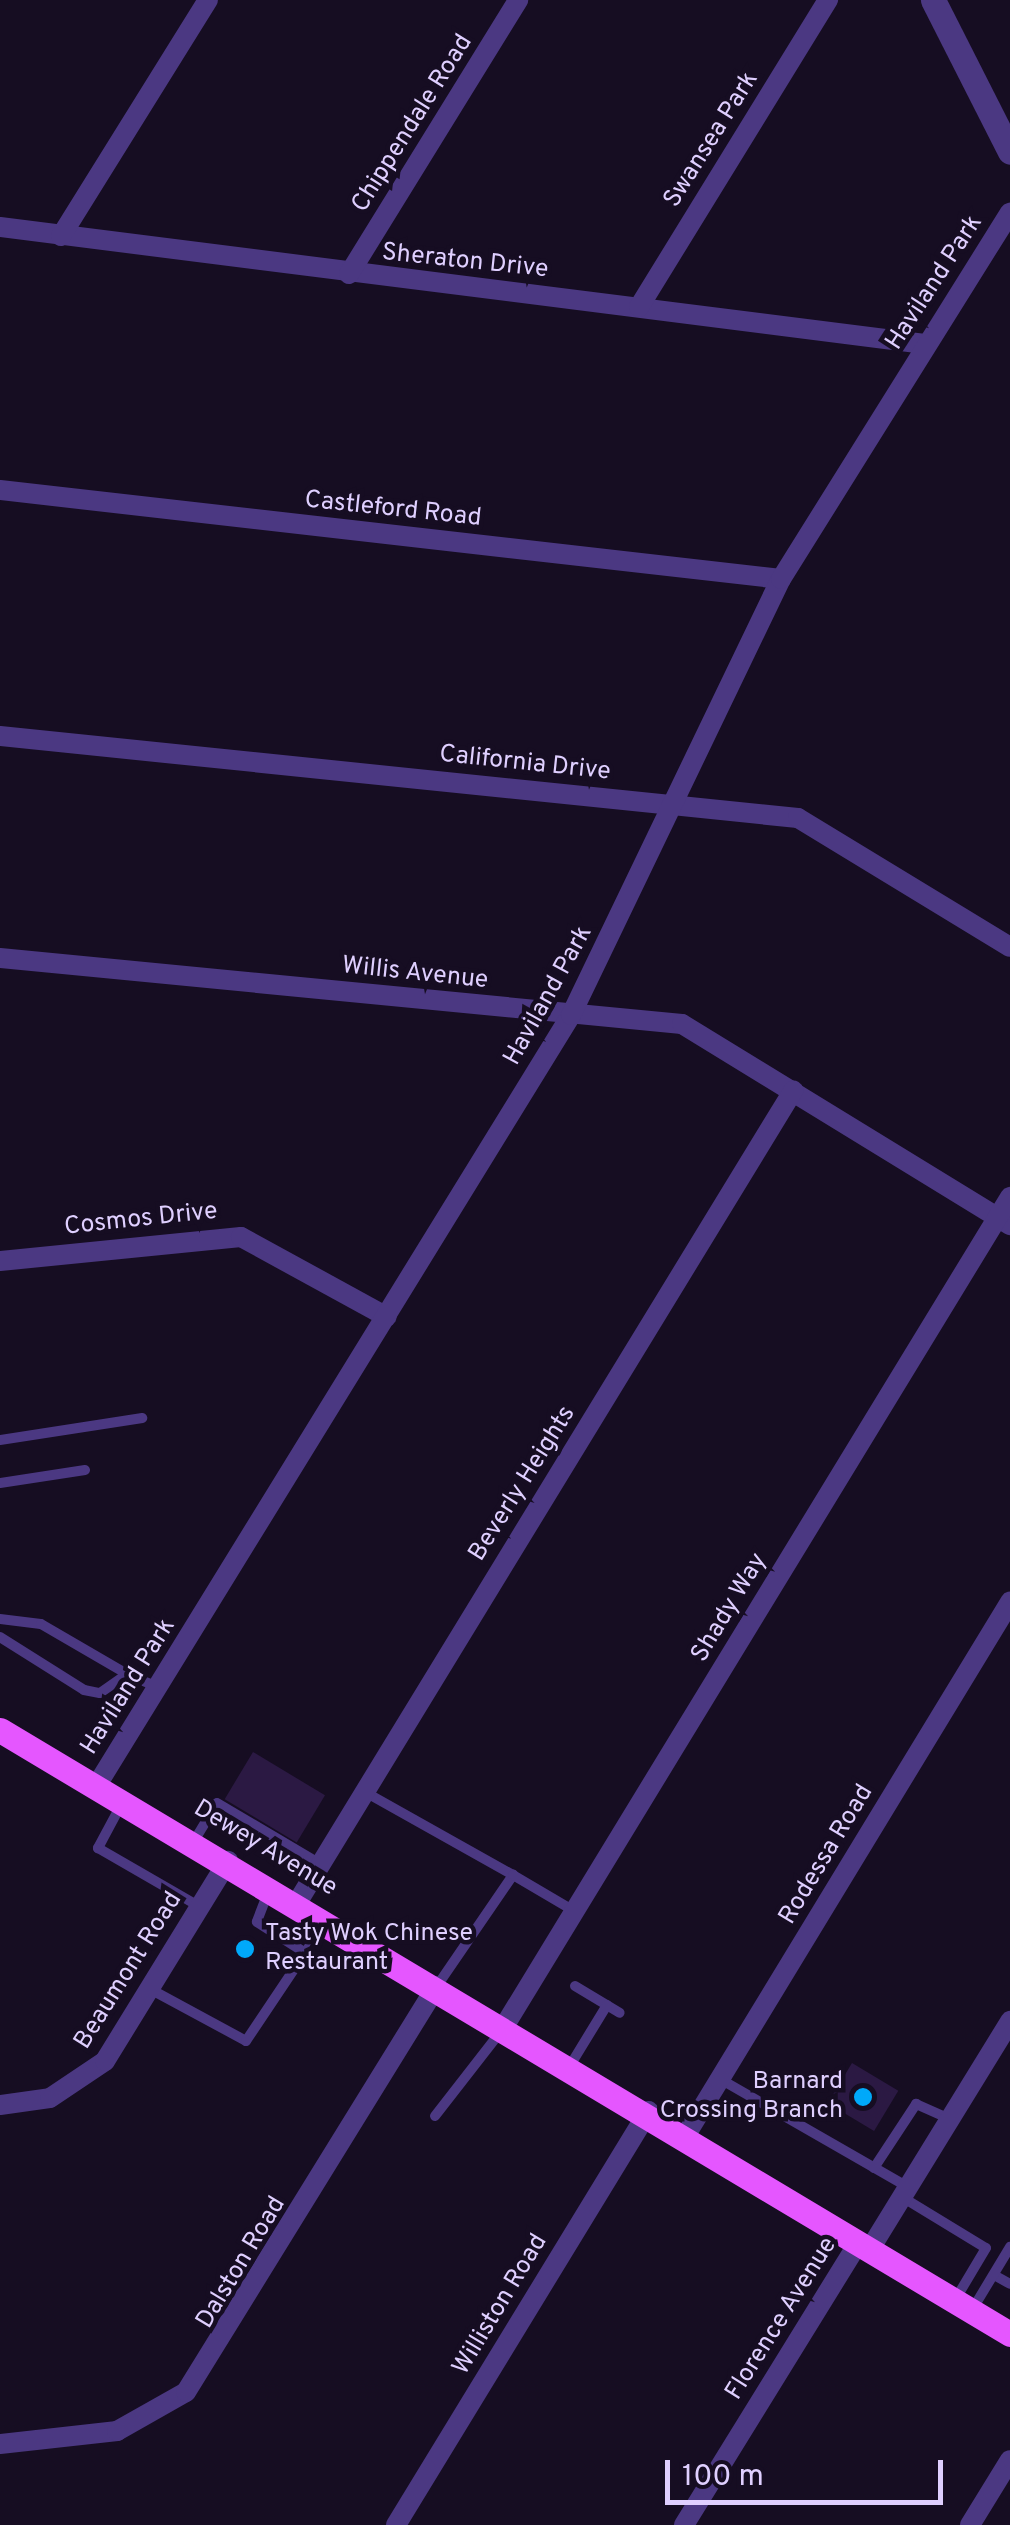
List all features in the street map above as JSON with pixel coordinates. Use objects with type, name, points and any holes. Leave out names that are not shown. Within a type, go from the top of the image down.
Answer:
[{"type":"main road","name":"Dewey Avenue","points":[[0,1730],[687,2133],[1010,2334]]},
{"type":"street","points":[[61,236],[208,0]]},
{"type":"street","name":"Chippendale Road","points":[[350,274],[518,0]]},
{"type":"street","name":"Swansea Park","points":[[639,306],[828,0]]},
{"type":"street","points":[[933,0],[1010,152]]},
{"type":"street","name":"Haviland Park","points":[[98,1785],[571,1015],[781,579],[1010,213]]},
{"type":"street","name":"Sheraton Drive","points":[[0,227],[925,344]]},
{"type":"street","name":"Castleford Road","points":[[0,490],[781,579]]},
{"type":"street","name":"California Drive","points":[[0,736],[798,818],[1010,947]]},
{"type":"street","name":"Willis Avenue","points":[[0,958],[682,1024],[1004,1221]]},
{"type":"street","name":"Beverly Heights","points":[[297,1903],[793,1092]]},
{"type":"street","points":[[1004,1221],[1010,1197]]},
{"type":"street","name":"Shady Way","points":[[505,2025],[1004,1221]]},
{"type":"street","name":"Cosmos Drive","points":[[0,1261],[242,1237],[387,1317]]},
{"type":"street","name":"Rodessa Road","points":[[687,2133],[1010,1602]]},
{"type":"street","name":"Beaumont Road","points":[[0,2104],[50,2098],[90,2078],[228,1861]]},
{"type":"street","name":"Dalston Road","points":[[0,2444],[117,2431],[186,2392],[438,1986]]},
{"type":"street","name":"Florence Avenue","points":[[684,2525],[865,2246],[905,2192],[1010,2021]]},
{"type":"street","name":"Williston Road","points":[[396,2525],[649,2111]]},
{"type":"street","points":[[970,2525],[1010,2460]]},
{"type":"lane","points":[[0,1440],[142,1418]]},
{"type":"lane","points":[[0,1483],[85,1470]]},
{"type":"lane","points":[[0,1619],[41,1624],[158,1688]]},
{"type":"lane","points":[[0,1637],[84,1690],[100,1693],[127,1674]]},
{"type":"lane","points":[[364,1791],[574,1912]]},
{"type":"lane","points":[[124,1800],[98,1848],[200,1907]]},
{"type":"lane","points":[[194,1841],[217,1802],[320,1865]]},
{"type":"lane","points":[[438,1986],[513,1875]]},
{"type":"lane","points":[[271,1886],[258,1922],[307,1954]]},
{"type":"lane","points":[[150,1989],[240,2043],[262,2026],[327,1921]]},
{"type":"lane","points":[[575,1986],[620,2013]]},
{"type":"lane","points":[[571,2064],[607,2005]]},
{"type":"lane","points":[[435,2116],[505,2025]]},
{"type":"lane","points":[[720,2078],[874,2168],[986,2248],[963,2306]]},
{"type":"lane","points":[[874,2168],[916,2104],[950,2119]]},
{"type":"lane","points":[[963,2306],[994,2275],[1010,2247]]},
{"type":"lane","points":[[994,2275],[1010,2284]]},
{"type":"building","points":[[253,1752],[325,1795],[297,1842],[225,1799]]},
{"type":"building","name":"Barnard Crossing Branch","points":[[852,2063],[898,2091],[874,2131],[828,2103]]},
{"type":"place","name":"Tasty Wok Chinese Restaurant","points":[[245,1949]]},
{"type":"place","name":"Barnard Crossing Branch","points":[[863,2097]]}]
